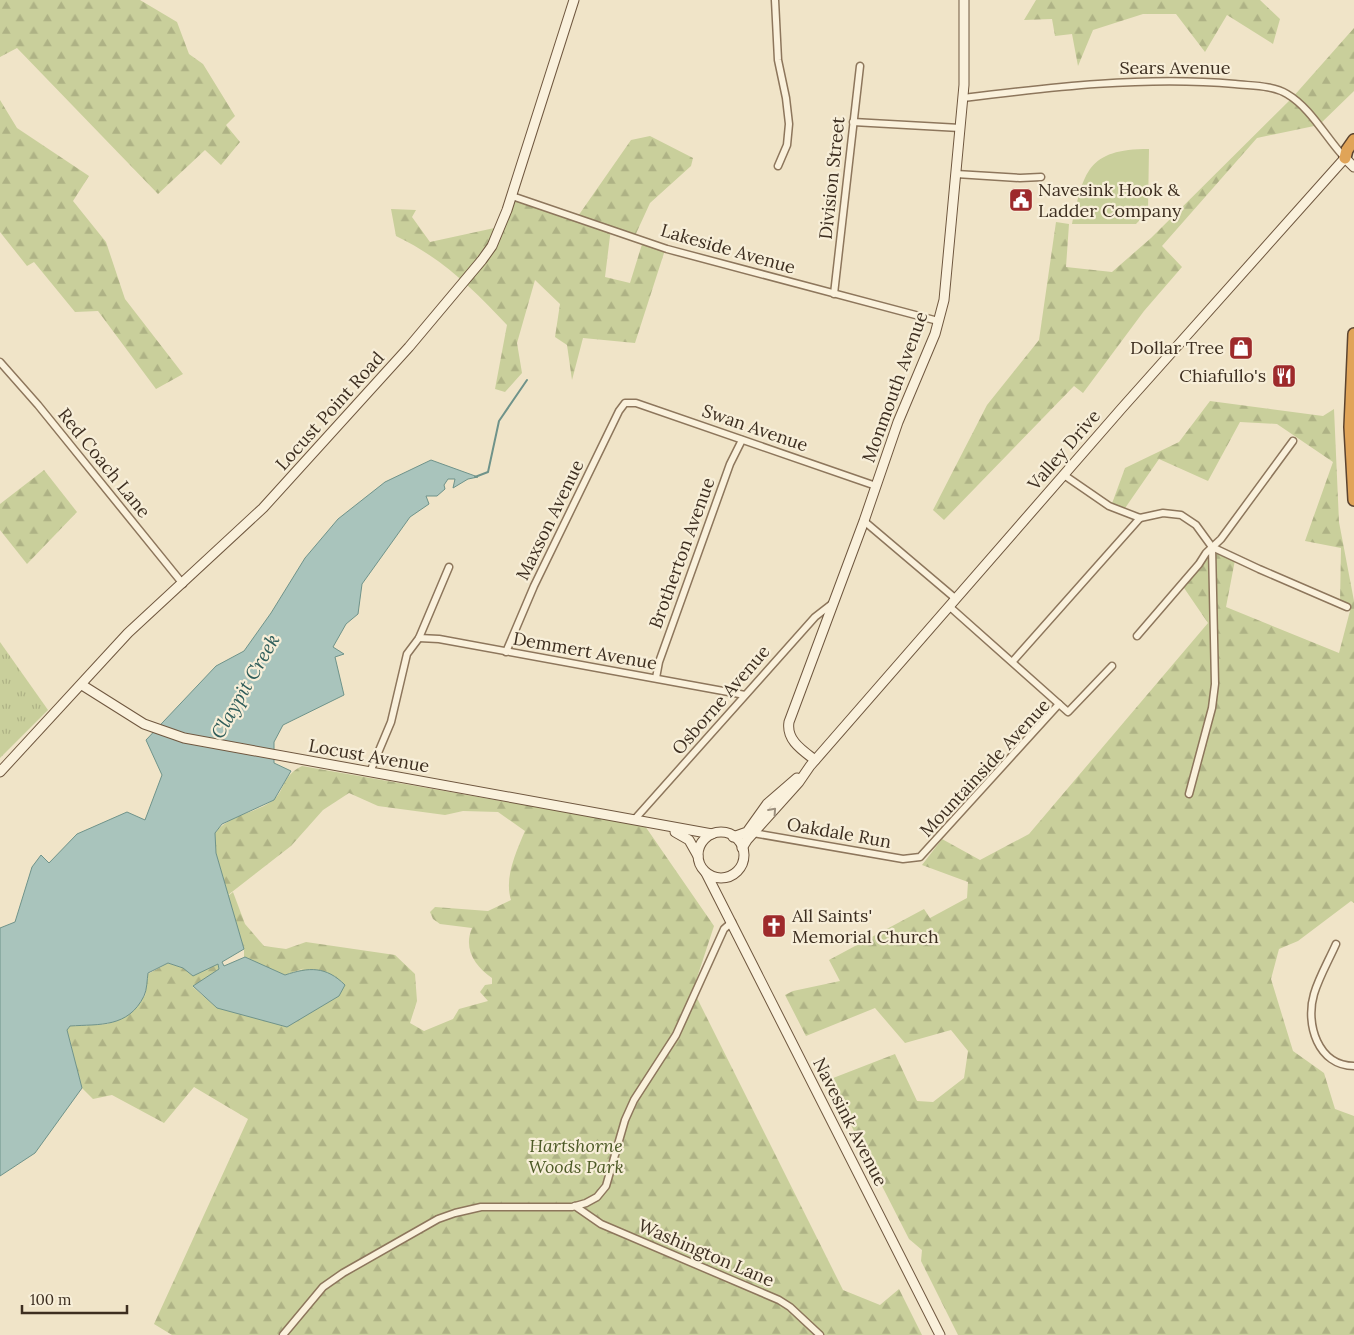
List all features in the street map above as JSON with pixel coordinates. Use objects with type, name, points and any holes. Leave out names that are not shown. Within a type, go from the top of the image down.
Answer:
[{"type":"highway","points":[[1350,155],[1347,150],[1354,140]]},
{"type":"highway","points":[[1354,334],[1350,411],[1354,500]]},
{"type":"street","name":"Locust Point Road","points":[[0,772],[128,633],[263,508],[454,295],[489,251],[512,196],[574,0]]},
{"type":"street","points":[[775,0],[778,60],[789,124],[787,145],[778,166]]},
{"type":"street","name":"Monmouth Avenue","points":[[813,763],[793,741],[788,725],[938,321],[947,278],[962,98],[964,0]]},
{"type":"street","name":"Division Street","points":[[834,294],[860,66]]},
{"type":"street","name":"Sears Avenue","points":[[962,98],[1044,88],[1123,83],[1185,82],[1264,87],[1284,92],[1297,101],[1350,155],[1354,167]]},
{"type":"street","points":[[853,122],[960,128]]},
{"type":"street","name":"Valley Drive","points":[[742,848],[752,833],[799,782],[813,763],[1064,475],[1350,155]]},
{"type":"street","points":[[956,174],[1041,177]]},
{"type":"street","name":"Lakeside Avenue","points":[[512,196],[667,249],[938,321]]},
{"type":"street","name":"Red Coach Lane","points":[[0,362],[44,413],[183,584]]},
{"type":"street","name":"Swan Avenue","points":[[625,403],[636,403],[876,486]]},
{"type":"street","name":"Maxson Avenue","points":[[506,652],[534,586],[619,411],[625,403]]},
{"type":"street","name":"Brotherton Avenue","points":[[656,678],[659,662],[730,464],[742,440]]},
{"type":"street","points":[[1137,636],[1212,546],[1221,539],[1293,441]]},
{"type":"street","points":[[1064,475],[1109,506],[1140,518],[1163,513],[1181,515],[1196,525],[1212,546],[1259,570],[1347,607]]},
{"type":"street","points":[[1012,661],[1140,518]]},
{"type":"street","points":[[864,521],[956,599]]},
{"type":"street","points":[[1189,794],[1212,708],[1215,684],[1212,546]]},
{"type":"street","points":[[370,772],[391,722],[407,654],[419,638],[449,567]]},
{"type":"street","name":"Osborne Avenue","points":[[634,820],[814,616],[833,603]]},
{"type":"street","points":[[950,607],[1059,704]]},
{"type":"street","name":"Demmert Avenue","points":[[419,638],[431,638],[745,695]]},
{"type":"street","name":"Mountainside Avenue","points":[[920,857],[1059,704],[1068,712],[1112,666]]},
{"type":"street","name":"Locust Avenue","points":[[82,685],[154,728],[191,740],[712,834]]},
{"type":"street","name":"Valley Drive","points":[[733,837],[747,832],[766,804],[813,763]]},
{"type":"street","name":"Locust Avenue","points":[[662,825],[689,840],[698,857]]},
{"type":"street","points":[[724,833],[733,837],[742,848],[743,859],[740,867],[734,874],[724,878],[716,878],[706,873],[701,867],[698,857],[701,844],[712,834],[724,833]]},
{"type":"street","name":"Oakdale Run","points":[[752,833],[903,859],[920,857]]},
{"type":"street","name":"Navesink Avenue","points":[[706,873],[940,1335]]},
{"type":"street","name":"Navesink Avenue","points":[[724,878],[720,889],[732,922]]},
{"type":"street","points":[[283,1335],[323,1288],[343,1273],[438,1219],[455,1213],[481,1208],[576,1206],[597,1197],[606,1186],[634,1100],[676,1034],[724,929],[732,922]]},
{"type":"street","points":[[1336,944],[1314,993],[1310,1014],[1320,1050],[1333,1062],[1354,1066]]},
{"type":"street","name":"Washington Lane","points":[[576,1206],[601,1224],[778,1300],[790,1307],[820,1335]]},
{"type":"green space","points":[[0,0],[140,0],[177,22],[189,54],[203,64],[235,116],[226,125],[240,142],[221,165],[205,150],[158,194],[17,48],[0,57]]},
{"type":"green space","points":[[1036,0],[1260,0],[1280,19],[1273,44],[1227,15],[1205,52],[1176,14],[1143,14],[1093,30],[1078,66],[1072,34],[1055,36],[1052,19],[1024,20]]},
{"type":"green space","points":[[1354,28],[1354,91],[1319,125],[1257,138],[1162,246],[1182,267],[1144,311],[1083,393],[1074,386],[944,520],[933,510],[987,405],[1039,340],[1056,222],[1069,224],[1066,267],[1112,272],[1151,238],[1292,98]]},
{"type":"green space","points":[[0,100],[17,128],[89,176],[73,201],[106,242],[125,299],[183,374],[156,389],[98,311],[75,312],[34,262],[27,266],[0,232]]},
{"type":"green space","points":[[650,136],[693,158],[691,166],[650,203],[634,238],[611,228],[605,277],[630,283],[643,241],[665,250],[635,343],[583,338],[572,380],[567,345],[555,337],[560,304],[535,280],[517,343],[522,373],[505,392],[495,389],[507,325],[456,275],[428,254],[396,236],[391,209],[416,210],[412,217],[430,242],[499,227],[511,198],[576,219],[631,140]]},
{"type":"green space","points":[[1149,149],[1148,211],[1136,224],[1072,224],[1080,190],[1085,177],[1092,167],[1112,153]]},
{"type":"green space","points":[[1210,401],[1323,416],[1334,409],[1339,522],[1354,601],[1354,903],[1351,901],[1298,941],[1279,949],[1271,979],[1293,1051],[1324,1073],[1335,1109],[1354,1116],[1354,1335],[958,1335],[921,1261],[922,1250],[909,1239],[828,1080],[895,1054],[917,1101],[933,1102],[964,1078],[968,1051],[951,1030],[905,1043],[875,1008],[806,1036],[785,995],[793,991],[840,981],[829,960],[924,909],[930,918],[967,898],[968,882],[922,865],[942,839],[980,860],[1029,834],[1208,623],[1182,585],[1212,548],[1235,560],[1226,607],[1339,653],[1351,607],[1340,603],[1341,548],[1305,541],[1333,462],[1277,424],[1240,422],[1208,481],[1159,459],[1121,514],[1110,509],[1125,468],[1179,442]]},
{"type":"green space","points":[[44,470],[77,512],[27,564],[0,530],[0,504]]},
{"type":"green space","points":[[0,642],[48,710],[0,758]]},
{"type":"green space","name":"Hartshorne Woods Park","points":[[302,766],[645,826],[714,926],[693,990],[843,1290],[880,1305],[899,1289],[922,1335],[172,1335],[154,1324],[248,1119],[194,1087],[164,1123],[112,1095],[93,1099],[82,1088],[67,1030],[70,1026],[108,1024],[145,996],[148,974],[168,963],[183,968],[218,964],[219,969],[193,987],[217,1008],[305,968],[285,975],[244,957],[244,949],[228,896],[233,892],[245,924],[264,946],[286,949],[306,942],[395,955],[415,974],[417,1001],[410,1023],[424,1031],[453,1019],[459,1009],[488,1001],[480,992],[485,985],[492,984],[492,978],[480,968],[472,956],[469,943],[472,928],[440,924],[433,919],[430,912],[435,907],[488,911],[511,900],[509,892],[510,874],[525,831],[498,812],[463,811],[445,815],[378,806],[349,793],[323,810],[291,846],[228,895],[216,853],[215,833],[234,818],[272,801],[290,774]]},
{"type":"water","points":[[431,460],[478,477],[468,479],[453,488],[455,479],[448,479],[444,485],[445,489],[437,496],[426,496],[429,504],[410,517],[362,584],[358,614],[346,624],[333,647],[344,654],[335,657],[344,695],[283,725],[274,742],[274,763],[291,771],[274,800],[222,824],[215,833],[216,853],[244,949],[222,962],[224,966],[245,957],[285,975],[310,970],[324,971],[345,985],[339,996],[287,1027],[217,1008],[193,986],[219,969],[218,964],[193,976],[183,968],[168,963],[148,973],[144,996],[130,1014],[112,1022],[70,1026],[67,1030],[82,1088],[35,1153],[0,1176],[0,928],[15,922],[32,867],[41,855],[49,863],[77,834],[127,812],[145,820],[162,775],[146,740],[216,666],[244,651],[271,613],[305,558],[338,519],[385,482]]},
{"type":"waterway","name":"Claypit Creek","points":[[475,477],[488,472],[499,421],[527,380]]},
{"type":"place","name":"Navesink Hook & Ladder Company","points":[[1021,200]]},
{"type":"place","name":"Dollar Tree","points":[[1241,348]]},
{"type":"place","name":"Chiafullo's","points":[[1284,376]]},
{"type":"place","name":"All Saints' Memorial Church","points":[[774,926]]}]
